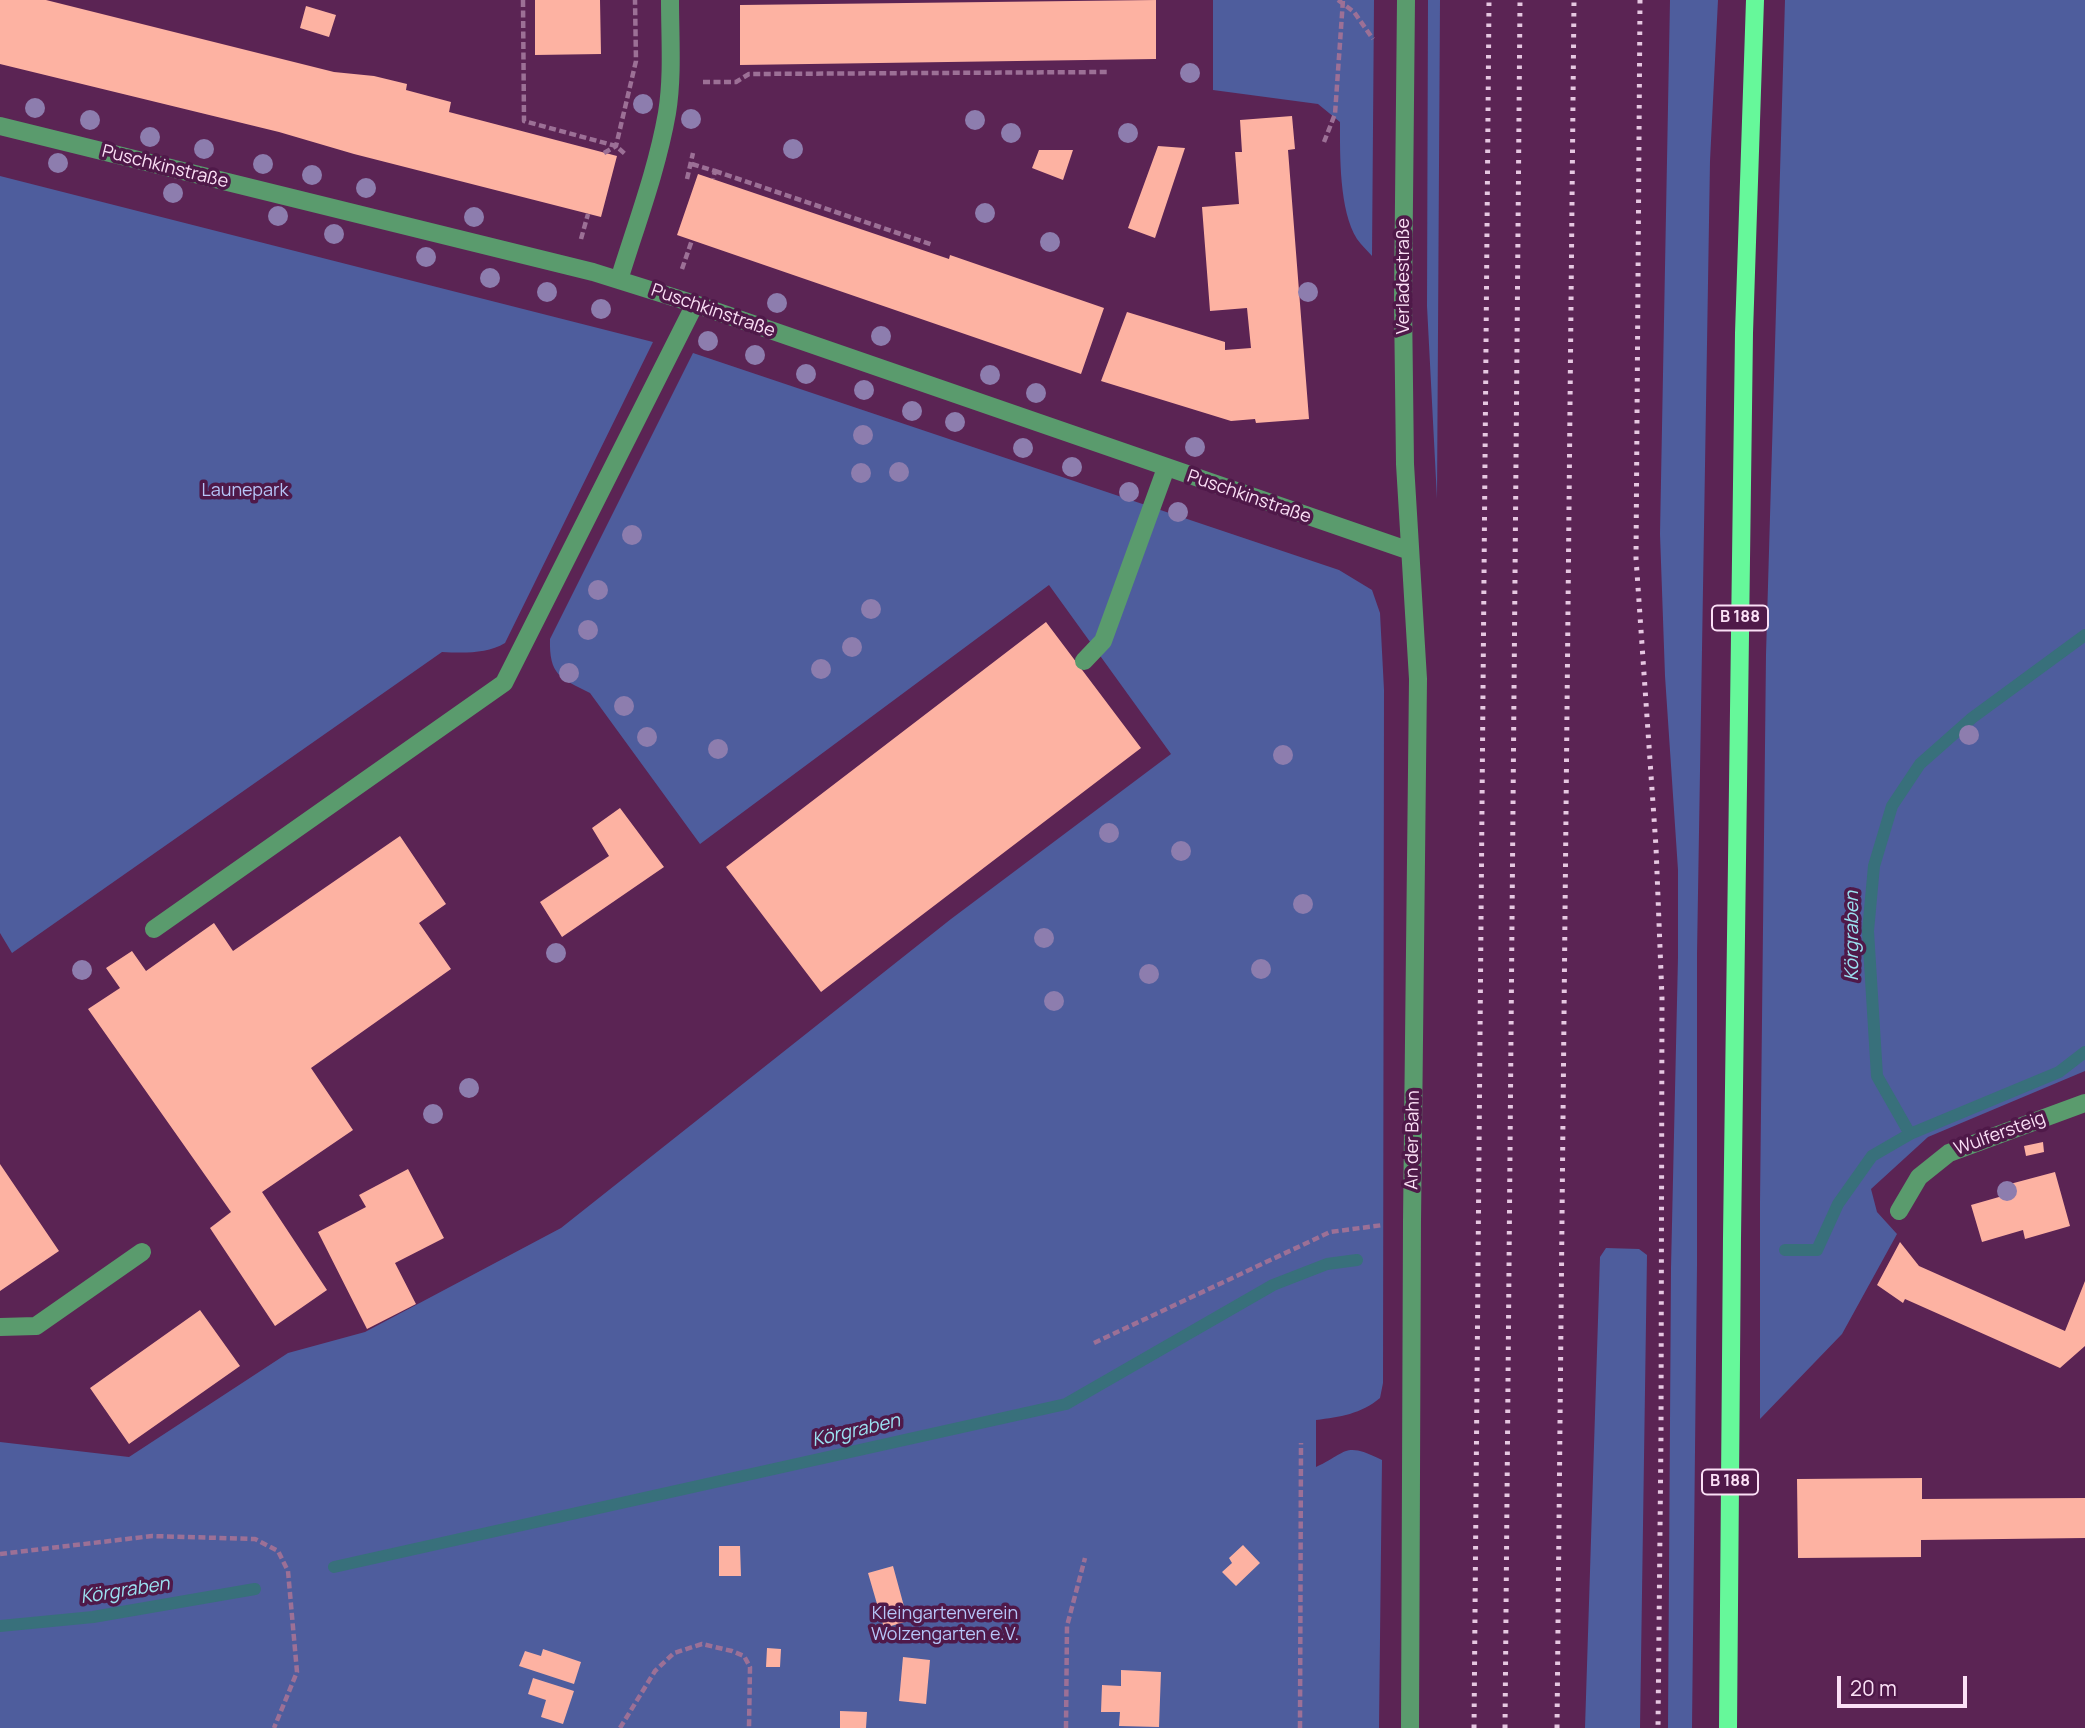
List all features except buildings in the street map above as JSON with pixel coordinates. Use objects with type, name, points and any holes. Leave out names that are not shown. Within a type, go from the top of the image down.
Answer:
[{"type":"main road","name":"B 188","points":[[1728,1728],[1744,333],[1755,0]]},
{"type":"street","points":[[619,280],[658,155],[667,113],[671,79],[670,0]]},
{"type":"street","name":"Verladestraße","points":[[1406,0],[1403,302],[1409,551]]},
{"type":"street","name":"Puschkinstraße","points":[[0,126],[593,272],[695,304],[1409,551]]},
{"type":"street","points":[[153,929],[504,683],[695,304]]},
{"type":"street","points":[[1084,661],[1103,641],[1166,468]]},
{"type":"street","name":"An der Bahn","points":[[1409,551],[1418,679],[1410,1728]]},
{"type":"street","name":"Wulfersteig","points":[[1899,1211],[1919,1177],[1949,1153],[2085,1103]]},
{"type":"street","points":[[0,1327],[36,1326],[142,1252]]},
{"type":"path","points":[[523,0],[524,121],[616,146]]},
{"type":"path","points":[[604,153],[616,146],[636,61],[635,0]]},
{"type":"path","points":[[1324,142],[1335,114],[1341,1]]},
{"type":"path","points":[[703,81],[736,82],[749,74],[1109,72]]},
{"type":"path","points":[[692,164],[933,245]]},
{"type":"path","points":[[713,179],[715,171]]},
{"type":"path","points":[[1094,1343],[1330,1232],[1412,1221]]},
{"type":"path","points":[[1300,1728],[1301,1443]]},
{"type":"path","points":[[0,1554],[152,1536],[255,1539],[278,1551],[288,1572],[296,1672],[274,1728]]},
{"type":"path","points":[[1066,1728],[1067,1626],[1085,1559]]},
{"type":"path","points":[[620,1728],[655,1671],[674,1653],[702,1644],[744,1656],[750,1667],[748,1728]]},
{"type":"green space","points":[[1213,0],[1374,0],[1372,256],[1357,239],[1347,213],[1342,182],[1340,122],[1318,104],[1213,90]]},
{"type":"green space","points":[[1428,0],[1440,0],[1437,499],[1427,306]]},
{"type":"green space","points":[[1670,0],[1718,0],[1710,161],[1697,954],[1692,1728],[1668,1728],[1671,1268],[1678,870],[1665,676],[1660,534]]},
{"type":"green space","points":[[1785,0],[2085,0],[2085,1071],[1928,1137],[1871,1189],[1877,1212],[1897,1234],[1842,1334],[1760,1419],[1766,654]]},
{"type":"green space","name":"Launepark","points":[[0,176],[653,342],[505,643],[483,651],[442,652],[12,953],[0,933]]},
{"type":"green space","name":"Kleingartenverein Wolzengarten e.V.","points":[[693,353],[1339,570],[1372,590],[1380,613],[1384,690],[1383,1383],[1380,1398],[1365,1408],[1342,1416],[1316,1420],[1316,1467],[1341,1453],[1353,1450],[1382,1460],[1379,1728],[0,1728],[0,1442],[129,1457],[288,1353],[365,1332],[561,1228],[951,919],[1171,754],[1049,585],[700,844],[590,693],[558,674],[550,651],[550,639]]},
{"type":"green space","points":[[1606,1248],[1639,1249],[1647,1255],[1640,1728],[1585,1728],[1600,1257]]},
{"type":"waterway","name":"Körgraben","points":[[1785,1250],[1817,1250],[1838,1204],[1872,1156],[1910,1134],[1877,1076],[1868,931],[1874,866],[1892,806],[1920,764],[1972,718],[2085,635]]},
{"type":"waterway","points":[[1910,1134],[2059,1072],[2085,1052]]},
{"type":"waterway","name":"Körgraben","points":[[334,1567],[1066,1404],[1273,1285],[1327,1264],[1357,1260]]},
{"type":"waterway","name":"Körgraben","points":[[0,1626],[93,1617],[255,1589]]},
{"type":"railway","points":[[1474,1728],[1489,0]]},
{"type":"railway","points":[[1505,1728],[1520,0]]},
{"type":"railway","points":[[1557,1728],[1574,0]]},
{"type":"railway","points":[[1640,0],[1636,558],[1656,847],[1662,998],[1658,1728]]}]
